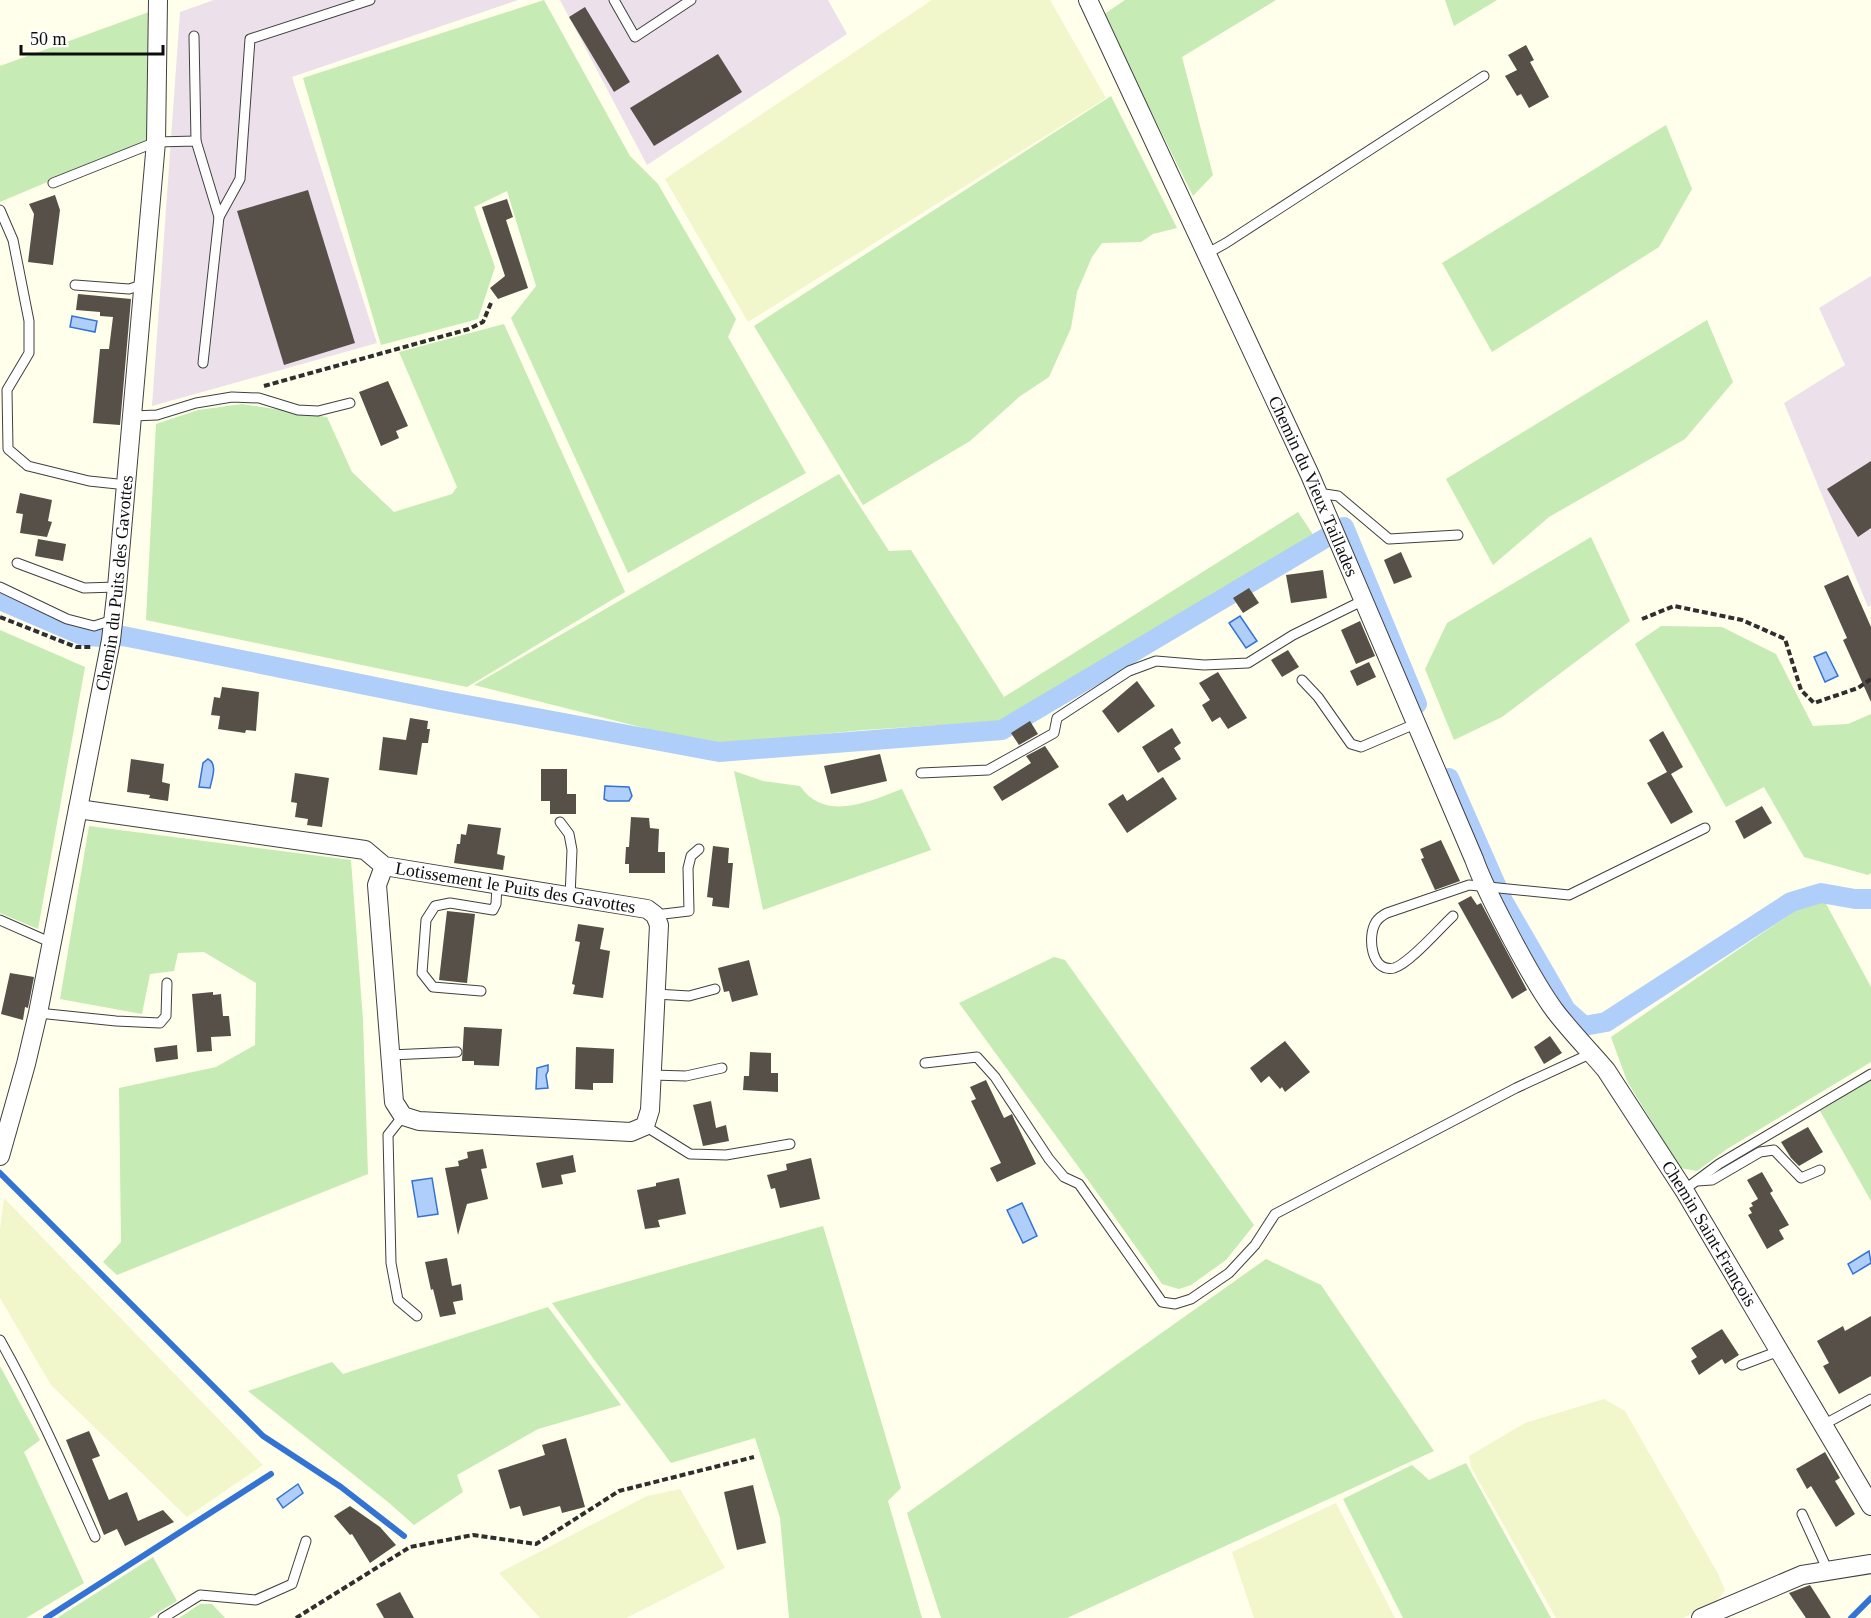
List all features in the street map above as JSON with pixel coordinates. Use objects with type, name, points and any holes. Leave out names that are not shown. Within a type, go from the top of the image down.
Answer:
[{"type":"street","name":"Chemin du Puits des Gavottes","points":[[0,1156],[38,1013],[111,640],[127,485],[156,142],[158,0]]},
{"type":"street","name":"Chemin du Vieux Taillades","points":[[1088,0],[1318,493],[1483,885],[1531,974]]},
{"type":"street","name":"Lotissement le Puits des Gavottes","points":[[78,809],[365,850],[384,866],[647,909],[655,915],[659,925],[650,1110],[645,1126]]},
{"type":"street","name":"Lotissement le Puits des Gavottes","points":[[384,866],[377,885],[394,1102],[403,1116]]},
{"type":"street","name":"Chemin Saint-François","points":[[1531,974],[1571,1032],[1606,1070],[1690,1186],[1779,1351],[1871,1506]]},
{"type":"street","points":[[403,1116],[419,1121],[631,1132],[645,1126]]},
{"type":"street","points":[[1706,1617],[1802,1575],[1871,1564]]},
{"type":"lane","points":[[203,363],[219,217],[240,179],[250,39],[370,0]]},
{"type":"lane","points":[[614,0],[635,37],[691,0]]},
{"type":"lane","points":[[194,36],[196,141],[219,217]]},
{"type":"lane","points":[[1208,253],[1484,76]]},
{"type":"lane","points":[[53,183],[156,142],[196,141]]},
{"type":"lane","points":[[0,210],[12,240],[29,321],[30,353],[7,390],[4,448],[28,466],[89,481],[127,485]]},
{"type":"lane","points":[[75,285],[129,289],[145,284]]},
{"type":"lane","points":[[133,416],[157,415],[196,403],[232,397],[259,398],[298,410],[318,411],[350,403]]},
{"type":"lane","points":[[1318,493],[1338,496],[1389,539],[1458,535]]},
{"type":"lane","points":[[17,563],[84,588],[117,587]]},
{"type":"lane","points":[[0,587],[67,619],[94,626],[113,620]]},
{"type":"lane","points":[[921,774],[988,770],[1054,733],[1057,718],[1129,671],[1156,661],[1204,665],[1248,663],[1293,635],[1364,600]]},
{"type":"lane","points":[[1302,680],[1318,697],[1351,744],[1361,747],[1415,724]]},
{"type":"lane","points":[[560,822],[569,834],[572,850],[570,897]]},
{"type":"lane","points":[[1453,916],[1402,964],[1391,969],[1381,966],[1375,958],[1371,945],[1373,931],[1376,922],[1387,913],[1469,885],[1569,895],[1705,828]]},
{"type":"lane","points":[[655,915],[689,911],[688,868],[692,856],[699,849]]},
{"type":"lane","points":[[481,991],[433,987],[422,973],[426,920],[435,906],[450,903],[493,910],[496,904],[497,885]]},
{"type":"lane","points":[[0,920],[52,943]]},
{"type":"lane","points":[[38,1013],[116,1022],[160,1023],[166,1016],[167,983]]},
{"type":"lane","points":[[656,994],[689,996],[715,989]]},
{"type":"lane","points":[[390,1055],[457,1052]]},
{"type":"lane","points":[[925,1063],[977,1057],[994,1077],[1049,1159],[1064,1177],[1079,1184],[1162,1302],[1175,1304],[1191,1299],[1229,1273],[1255,1245],[1275,1214],[1516,1088],[1592,1053]]},
{"type":"lane","points":[[652,1075],[686,1076],[722,1068]]},
{"type":"lane","points":[[1690,1186],[1719,1164],[1871,1074]]},
{"type":"lane","points":[[403,1116],[388,1135],[391,1263],[398,1300],[417,1316]]},
{"type":"lane","points":[[645,1126],[690,1154],[726,1155],[790,1144]]},
{"type":"lane","points":[[1690,1186],[1712,1180],[1760,1152],[1774,1150],[1801,1178],[1820,1170]]},
{"type":"lane","points":[[0,1340],[60,1459],[95,1536]]},
{"type":"lane","points":[[1742,1365],[1779,1351]]},
{"type":"lane","points":[[1823,1425],[1871,1399]]},
{"type":"lane","points":[[1802,1514],[1828,1570]]},
{"type":"lane","points":[[163,1618],[200,1595],[256,1600],[292,1584],[306,1541]]},
{"type":"path","points":[[262,386],[469,329],[483,322],[491,303]]},
{"type":"path","points":[[1642,619],[1674,606],[1742,620],[1785,639],[1801,690],[1814,703],[1858,688],[1871,679]]},
{"type":"path","points":[[0,617],[76,647],[100,647],[111,640]]},
{"type":"path","points":[[296,1618],[410,1546],[473,1535],[536,1544],[619,1491],[754,1457]]},
{"type":"shaded area","points":[[214,0],[518,0],[292,77],[377,343],[152,406],[180,12]]},
{"type":"shaded area","points":[[560,0],[828,0],[847,34],[647,165]]},
{"type":"shaded area","points":[[1871,276],[1871,605],[1868,607],[1784,403],[1845,365],[1819,308]]},
{"type":"green space","points":[[544,0],[630,156],[658,184],[736,319],[728,337],[806,473],[628,573],[511,318],[536,286],[507,191],[474,207],[495,267],[478,319],[381,345],[303,78]]},
{"type":"green space","points":[[932,0],[1050,0],[1106,98],[748,322],[665,179]]},
{"type":"green space","points":[[1125,0],[1276,0],[1182,57],[1213,175],[1193,196],[1103,15]]},
{"type":"green space","points":[[1445,0],[1497,0],[1454,26]]},
{"type":"green space","points":[[149,12],[149,139],[0,202],[0,66]]},
{"type":"green space","points":[[1111,96],[1177,228],[1153,234],[1141,242],[1102,243],[1092,257],[1077,292],[1071,328],[1049,377],[1019,397],[970,441],[863,505],[754,326]]},
{"type":"green space","points":[[1666,125],[1692,189],[1659,247],[1492,352],[1442,263]]},
{"type":"green space","points":[[1707,320],[1733,382],[1685,439],[1549,517],[1493,565],[1446,479]]},
{"type":"green space","points":[[504,324],[625,592],[467,687],[146,620],[156,424],[198,410],[242,404],[327,417],[352,472],[394,512],[452,494],[457,487],[399,352]]},
{"type":"green space","points":[[839,474],[889,551],[911,550],[1004,697],[1298,512],[1316,539],[1003,721],[864,730],[711,745],[474,685]]},
{"type":"green space","points":[[1591,537],[1630,621],[1502,717],[1454,740],[1425,669],[1447,623]]},
{"type":"green space","points":[[1661,626],[1722,627],[1776,654],[1813,726],[1848,724],[1871,714],[1871,873],[1868,875],[1804,857],[1764,787],[1726,807],[1635,644]]},
{"type":"green space","points":[[0,630],[85,667],[38,929],[0,913]]},
{"type":"green space","points":[[734,771],[763,781],[800,786],[810,797],[822,804],[835,806],[862,803],[902,789],[931,850],[763,910]]},
{"type":"green space","points":[[89,826],[351,860],[363,1020],[368,1174],[117,1275],[103,1262],[121,1242],[119,1088],[216,1067],[255,1045],[256,983],[204,952],[178,953],[174,971],[150,974],[142,1014],[60,999]]},
{"type":"green space","points":[[1824,900],[1871,987],[1871,1062],[1727,1149],[1697,1171],[1680,1168],[1627,1081],[1611,1037],[1799,908]]},
{"type":"green space","points":[[1054,957],[1065,960],[1254,1225],[1226,1260],[1191,1285],[1179,1289],[1162,1284],[959,1003]]},
{"type":"green space","points":[[1871,1080],[1871,1201],[1820,1111]]},
{"type":"green space","points":[[4,1198],[263,1465],[187,1517],[51,1385],[0,1298],[0,1230]]},
{"type":"green space","points":[[823,1226],[901,1488],[888,1501],[922,1618],[789,1618],[780,1518],[755,1438],[671,1463],[552,1303]]},
{"type":"green space","points":[[1266,1259],[1321,1285],[1434,1451],[1067,1618],[941,1618],[907,1513]]},
{"type":"green space","points":[[548,1307],[621,1405],[538,1429],[457,1475],[463,1492],[414,1525],[248,1391],[332,1362],[343,1374]]},
{"type":"green space","points":[[0,1366],[40,1440],[24,1452],[84,1583],[26,1618],[0,1618]]},
{"type":"green space","points":[[1604,1399],[1625,1411],[1725,1590],[1716,1602],[1683,1618],[1556,1618],[1471,1467],[1469,1456],[1525,1423]]},
{"type":"green space","points":[[1466,1463],[1551,1618],[1403,1618],[1343,1499],[1412,1465],[1429,1480]]},
{"type":"green space","points":[[680,1489],[725,1568],[626,1618],[540,1618],[499,1573],[647,1496]]},
{"type":"green space","points":[[1336,1503],[1395,1618],[1254,1618],[1232,1552]]},
{"type":"green space","points":[[153,1557],[177,1601],[149,1618],[57,1618]]},
{"type":"green space","points":[[200,1604],[212,1604],[225,1618],[179,1618]]},
{"type":"water","points":[[72,316],[97,321],[95,332],[70,327]]},
{"type":"water","points":[[1240,616],[1257,641],[1246,648],[1229,623]]},
{"type":"water","points":[[1826,652],[1838,676],[1825,682],[1814,657]]},
{"type":"water","points":[[208,759],[214,768],[210,788],[199,787],[203,763]]},
{"type":"water","points":[[605,786],[629,787],[632,796],[629,801],[608,801],[604,799]]},
{"type":"water","points":[[548,1065],[546,1075],[548,1088],[536,1089],[537,1068]]},
{"type":"water","points":[[432,1178],[438,1214],[418,1217],[412,1181]]},
{"type":"water","points":[[1022,1203],[1037,1236],[1023,1243],[1007,1210]]},
{"type":"water","points":[[1869,1251],[1871,1263],[1853,1274],[1848,1264]]},
{"type":"water","points":[[298,1484],[303,1493],[283,1508],[277,1499]]},
{"type":"building","points":[[585,7],[630,82],[614,92],[569,17]]},
{"type":"building","points":[[1526,45],[1534,60],[1530,62],[1549,97],[1529,108],[1521,94],[1517,96],[1505,76],[1517,70],[1508,55]]},
{"type":"building","points":[[718,54],[742,92],[654,146],[630,108]]},
{"type":"building","points":[[308,190],[355,343],[284,365],[237,211]]},
{"type":"building","points":[[55,195],[60,210],[53,265],[28,262],[34,214],[29,204]]},
{"type":"building","points":[[507,199],[513,217],[506,220],[528,288],[498,299],[490,288],[505,276],[482,207]]},
{"type":"building","points":[[78,294],[131,299],[120,425],[93,423],[100,349],[109,349],[113,317],[100,316],[100,312],[76,310]]},
{"type":"building","points":[[388,381],[408,426],[396,431],[399,438],[381,446],[359,392]]},
{"type":"building","points":[[1871,461],[1871,528],[1858,537],[1827,489]]},
{"type":"building","points":[[20,493],[52,500],[48,521],[52,522],[47,537],[20,533],[23,514],[16,513]]},
{"type":"building","points":[[38,539],[66,544],[63,561],[35,556]]},
{"type":"building","points":[[1401,552],[1412,577],[1394,584],[1384,560]]},
{"type":"building","points":[[1323,570],[1327,598],[1291,603],[1286,575]]},
{"type":"building","points":[[1848,575],[1871,627],[1871,702],[1843,640],[1847,638],[1824,586]]},
{"type":"building","points":[[1249,588],[1259,603],[1243,613],[1233,598]]},
{"type":"building","points":[[1360,621],[1375,656],[1356,664],[1341,630]]},
{"type":"building","points":[[1288,650],[1299,667],[1282,677],[1271,660]]},
{"type":"building","points":[[1369,662],[1376,677],[1357,686],[1350,671]]},
{"type":"building","points":[[1218,672],[1247,718],[1228,729],[1220,717],[1212,722],[1202,705],[1210,700],[1199,683]]},
{"type":"building","points":[[1137,681],[1155,706],[1118,733],[1102,711]]},
{"type":"building","points":[[222,687],[259,692],[256,731],[246,730],[245,733],[218,729],[220,716],[211,715],[214,697],[220,698]]},
{"type":"building","points":[[410,718],[428,721],[427,729],[430,729],[428,743],[422,743],[417,775],[379,770],[383,737],[406,740]]},
{"type":"building","points":[[1030,721],[1038,734],[1019,745],[1011,733]]},
{"type":"building","points":[[1172,728],[1181,743],[1174,748],[1181,759],[1158,773],[1142,747]]},
{"type":"building","points":[[1663,731],[1683,767],[1671,774],[1693,812],[1671,824],[1647,783],[1667,772],[1649,740]]},
{"type":"building","points":[[1045,746],[1059,767],[1002,801],[993,787],[1031,763],[1026,756]]},
{"type":"building","points":[[880,754],[887,781],[831,794],[824,766]]},
{"type":"building","points":[[131,759],[164,764],[162,782],[170,784],[168,801],[149,798],[150,795],[127,792]]},
{"type":"building","points":[[541,769],[567,769],[567,794],[576,794],[576,814],[550,814],[550,801],[541,801]]},
{"type":"building","points":[[295,773],[329,778],[322,827],[307,825],[308,819],[295,817],[297,803],[291,802]]},
{"type":"building","points":[[1163,777],[1177,799],[1127,833],[1108,804],[1123,794],[1127,801]]},
{"type":"building","points":[[1762,806],[1772,823],[1744,839],[1735,821]]},
{"type":"building","points":[[631,817],[649,818],[650,828],[659,829],[658,852],[665,852],[665,873],[629,873],[629,864],[625,864],[626,847],[629,847]]},
{"type":"building","points":[[468,824],[501,828],[497,854],[505,856],[503,870],[454,863],[457,844],[460,844],[461,834],[466,835]]},
{"type":"building","points":[[1441,840],[1460,881],[1435,890],[1421,859],[1424,858],[1420,849]]},
{"type":"building","points":[[713,846],[729,848],[728,863],[733,863],[729,908],[712,906],[713,898],[707,897]]},
{"type":"building","points":[[1471,896],[1477,905],[1481,903],[1527,990],[1512,999],[1458,903]]},
{"type":"building","points":[[447,911],[475,914],[467,983],[439,980]]},
{"type":"building","points":[[578,924],[604,928],[600,949],[610,951],[603,998],[573,994],[575,985],[572,984],[580,942],[575,941]]},
{"type":"building","points":[[749,960],[758,995],[732,1002],[729,991],[724,992],[718,968]]},
{"type":"building","points":[[10,973],[34,977],[28,1008],[25,1007],[23,1020],[1,1014]]},
{"type":"building","points":[[213,992],[213,995],[221,994],[223,1016],[229,1016],[231,1036],[211,1037],[212,1051],[197,1052],[192,994]]},
{"type":"building","points":[[464,1027],[502,1029],[499,1066],[474,1065],[474,1061],[462,1061]]},
{"type":"building","points":[[1550,1036],[1562,1053],[1544,1064],[1534,1047]]},
{"type":"building","points":[[1285,1041],[1310,1072],[1285,1092],[1269,1076],[1261,1083],[1250,1068]]},
{"type":"building","points":[[177,1045],[178,1059],[156,1062],[154,1048]]},
{"type":"building","points":[[576,1047],[614,1049],[613,1083],[593,1083],[593,1090],[575,1089]]},
{"type":"building","points":[[750,1052],[771,1053],[771,1073],[778,1073],[778,1092],[743,1090],[744,1076],[749,1076]]},
{"type":"building","points":[[986,1080],[1004,1118],[1012,1114],[1036,1164],[997,1182],[990,1168],[1001,1163],[971,1101],[976,1099],[970,1087]]},
{"type":"building","points":[[711,1101],[716,1128],[726,1125],[729,1141],[703,1146],[693,1105]]},
{"type":"building","points":[[1808,1127],[1823,1152],[1799,1166],[1781,1142]]},
{"type":"building","points":[[483,1149],[487,1168],[481,1169],[488,1199],[467,1204],[458,1235],[445,1168],[459,1166],[458,1161],[468,1158],[467,1152]]},
{"type":"building","points":[[573,1155],[576,1172],[561,1175],[563,1184],[542,1188],[536,1163]]},
{"type":"building","points":[[811,1158],[820,1199],[780,1208],[775,1188],[771,1189],[767,1175],[787,1170],[786,1164]]},
{"type":"building","points":[[1762,1172],[1773,1191],[1770,1193],[1789,1225],[1779,1230],[1784,1239],[1767,1249],[1748,1215],[1752,1213],[1749,1208],[1753,1206],[1751,1203],[1758,1199],[1747,1180]]},
{"type":"building","points":[[679,1178],[686,1214],[658,1220],[660,1227],[645,1229],[637,1190]]},
{"type":"building","points":[[447,1258],[452,1286],[461,1284],[463,1300],[453,1302],[456,1314],[440,1317],[425,1262]]},
{"type":"building","points":[[1871,1316],[1871,1376],[1839,1394],[1823,1366],[1829,1363],[1817,1341],[1843,1326],[1845,1331]]},
{"type":"building","points":[[1722,1329],[1739,1355],[1725,1364],[1722,1359],[1699,1375],[1691,1361],[1697,1357],[1691,1348]]},
{"type":"building","points":[[89,1431],[100,1456],[92,1459],[109,1500],[127,1492],[138,1521],[163,1510],[174,1522],[125,1546],[117,1529],[104,1535],[66,1440]]},
{"type":"building","points":[[566,1438],[585,1507],[562,1513],[560,1506],[523,1516],[520,1506],[510,1509],[498,1470],[545,1455],[542,1445]]},
{"type":"building","points":[[1825,1452],[1840,1478],[1835,1481],[1855,1514],[1836,1527],[1811,1486],[1807,1489],[1796,1469]]},
{"type":"building","points":[[753,1485],[766,1543],[737,1550],[724,1492]]},
{"type":"building","points":[[350,1506],[380,1527],[396,1545],[370,1563],[352,1534],[350,1535],[334,1516]]},
{"type":"building","points":[[1810,1585],[1831,1618],[1806,1618],[1789,1593]]},
{"type":"building","points":[[400,1592],[414,1618],[384,1618],[376,1604]]},
{"type":"waterway","points":[[0,600],[84,636],[123,636],[440,700],[719,752],[1002,730],[1344,527],[1417,704]]},
{"type":"waterway","points":[[1449,778],[1503,901],[1566,1010],[1584,1026],[1606,1022],[1791,902],[1821,893],[1855,899],[1871,899]]},
{"type":"waterway","points":[[0,1173],[263,1436],[341,1487],[404,1536]]},
{"type":"waterway","points":[[46,1618],[271,1474]]},
{"type":"waterway","points":[[1851,1618],[1871,1598]]}]
